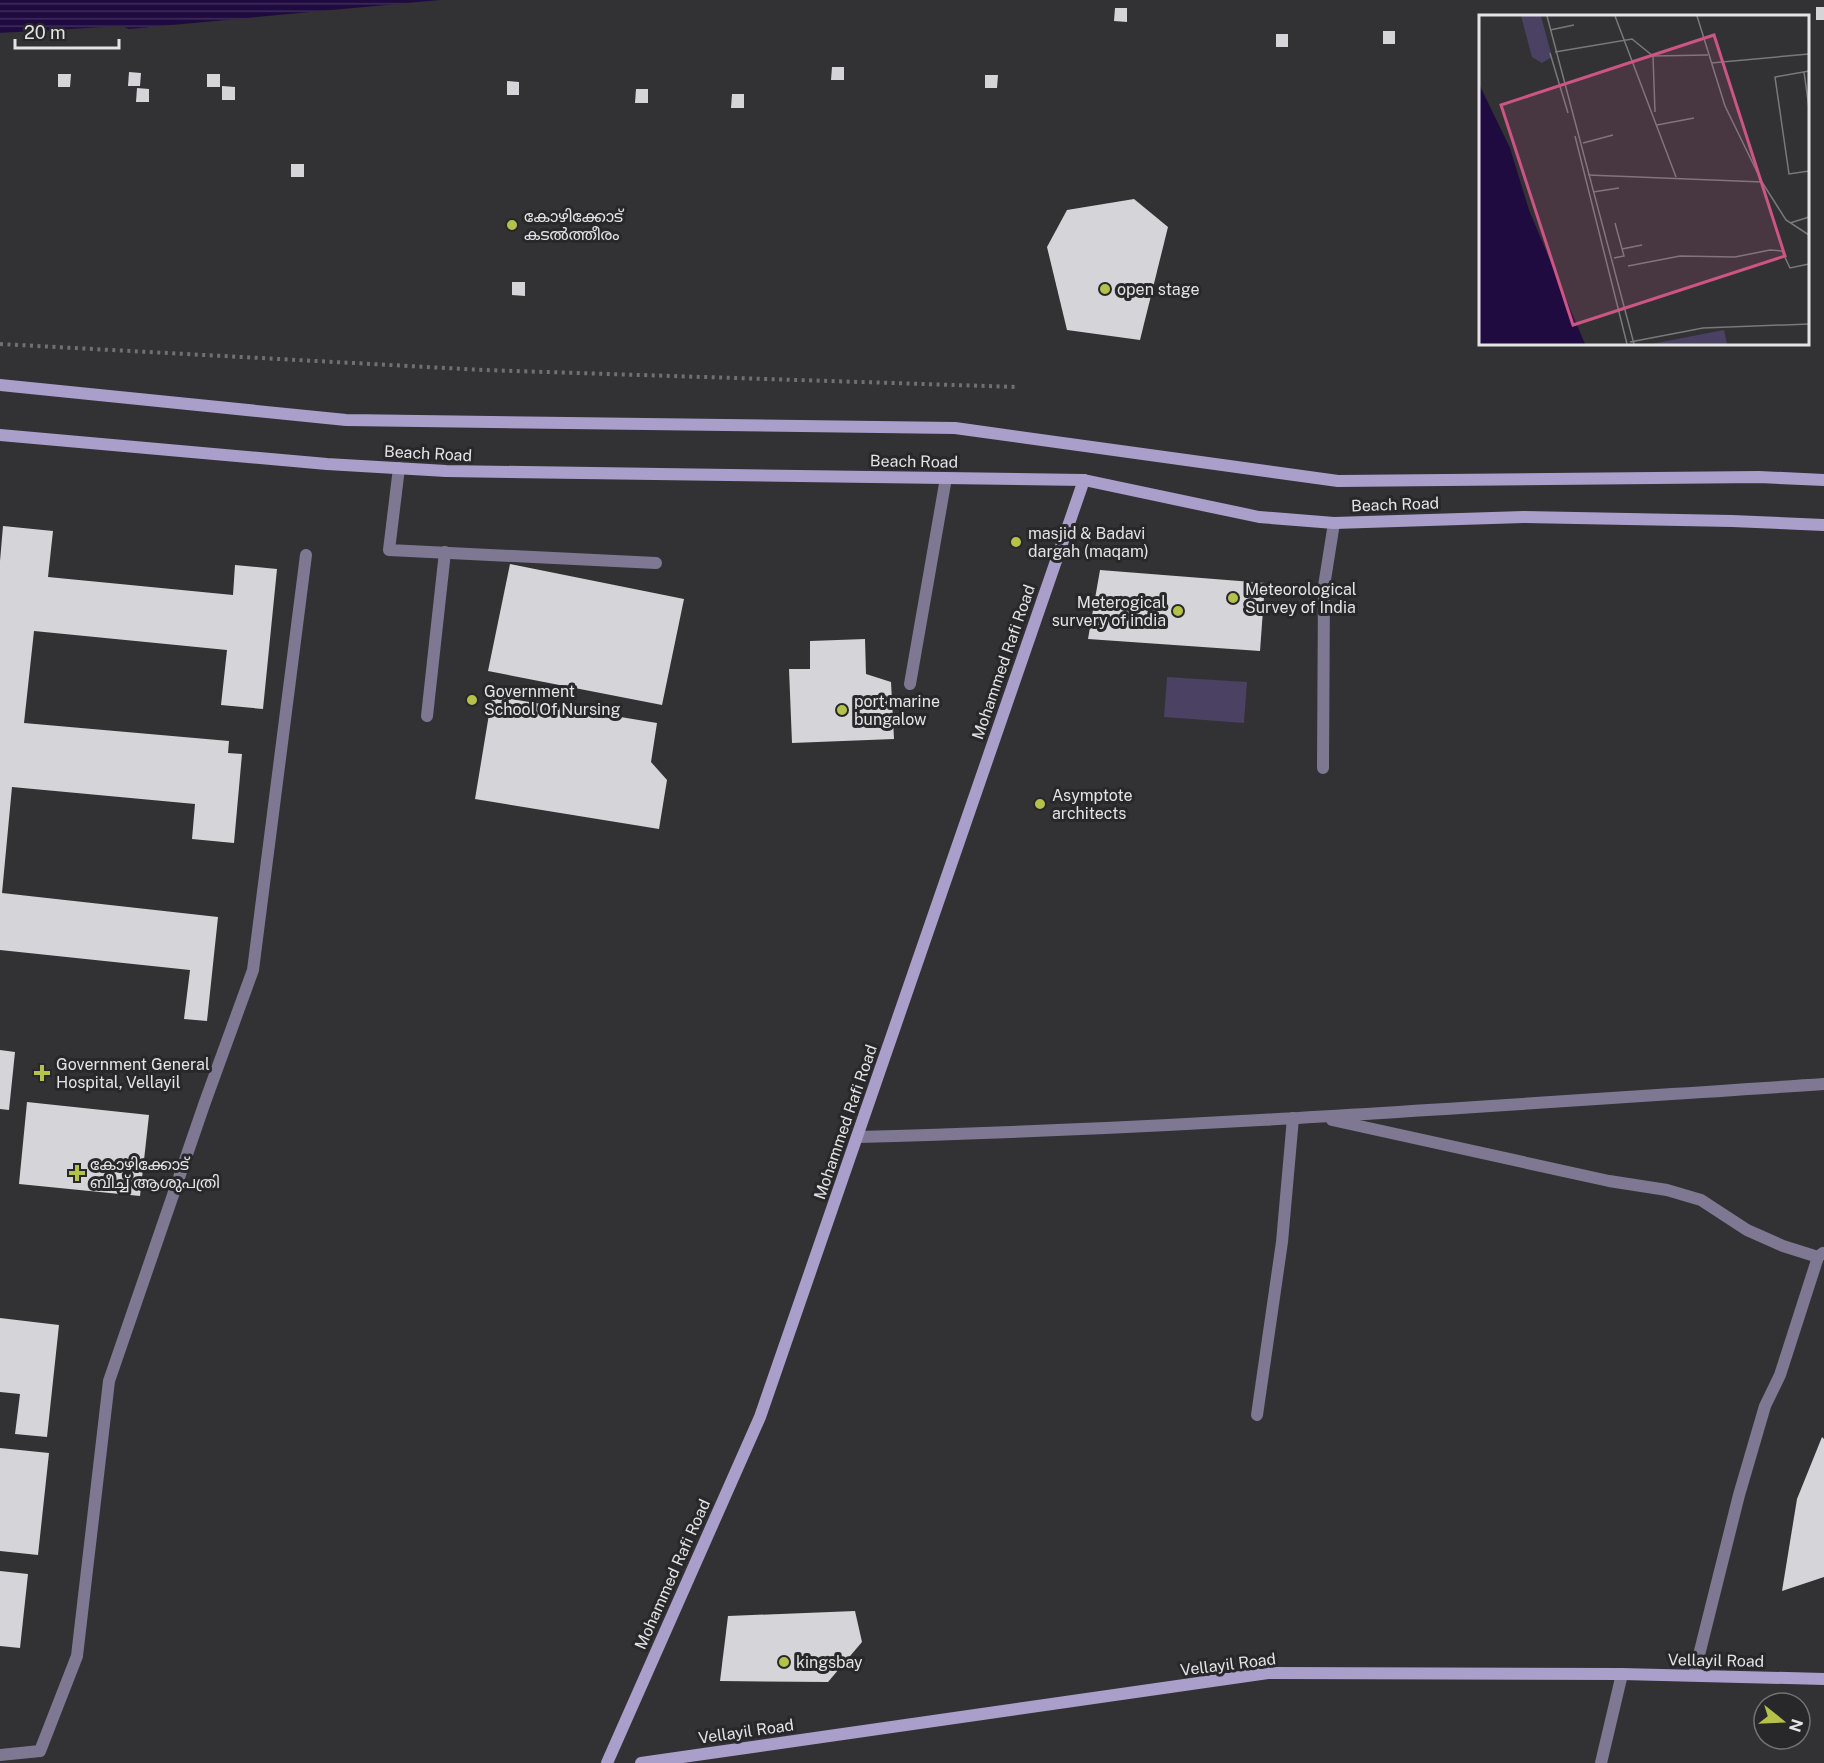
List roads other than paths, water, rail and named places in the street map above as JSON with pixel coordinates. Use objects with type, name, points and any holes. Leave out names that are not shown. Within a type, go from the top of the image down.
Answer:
[{"type":"main road","name":"Beach Road","points":[[0,386],[345,420],[955,428],[1338,481],[1747,477],[1824,480]]},
{"type":"main road","name":"Beach Road","points":[[0,435],[327,464],[446,471],[1084,480],[1259,517],[1334,523],[1524,517],[1824,525]]},
{"type":"main road","name":"Mohammed Rafi Road","points":[[607,1763],[760,1417],[1084,480]]},
{"type":"main road","name":"Vellayil Road","points":[[641,1763],[1268,1673],[1622,1674],[1824,1679]]},
{"type":"street","points":[[399,468],[389,550],[656,563]]},
{"type":"street","points":[[910,684],[946,478]]},
{"type":"street","points":[[1323,768],[1324,586],[1334,523]]},
{"type":"street","points":[[427,716],[445,552]]},
{"type":"street","points":[[0,1755],[40,1751],[77,1656],[109,1382],[253,970],[306,555]]},
{"type":"street","points":[[857,1137],[1027,1132],[1317,1117],[1824,1084]]},
{"type":"street","points":[[1317,1117],[1609,1181],[1666,1190],[1701,1200],[1747,1230],[1783,1246],[1821,1254],[1780,1376],[1765,1406],[1739,1495],[1694,1676]]},
{"type":"street","points":[[1257,1415],[1282,1242],[1293,1118]]},
{"type":"street","points":[[1601,1763],[1622,1674]]},
{"type":"place","name":"കോഴിക്കോട് കടൽത്തീരം","points":[[512,225]]},
{"type":"place","name":"open stage","points":[[1105,289]]},
{"type":"place","name":"masjid & Badavi dargah (maqam)","points":[[1016,542]]},
{"type":"place","name":"Meteorological Survey of India","points":[[1233,598]]},
{"type":"place","name":"Meterogical survery of india","points":[[1178,611]]},
{"type":"place","name":"Government School Of Nursing","points":[[472,700]]},
{"type":"place","name":"port marine bungalow","points":[[842,710]]},
{"type":"place","name":"Asymptote architects","points":[[1040,804]]},
{"type":"place","name":"Government General Hospital, Vellayil","points":[[42,1073]]},
{"type":"place","name":"കോഴിക്കോട് ബീച്ച് ആശുപത്രി","points":[[77,1173]]},
{"type":"place","name":"kingsbay","points":[[784,1662]]}]
